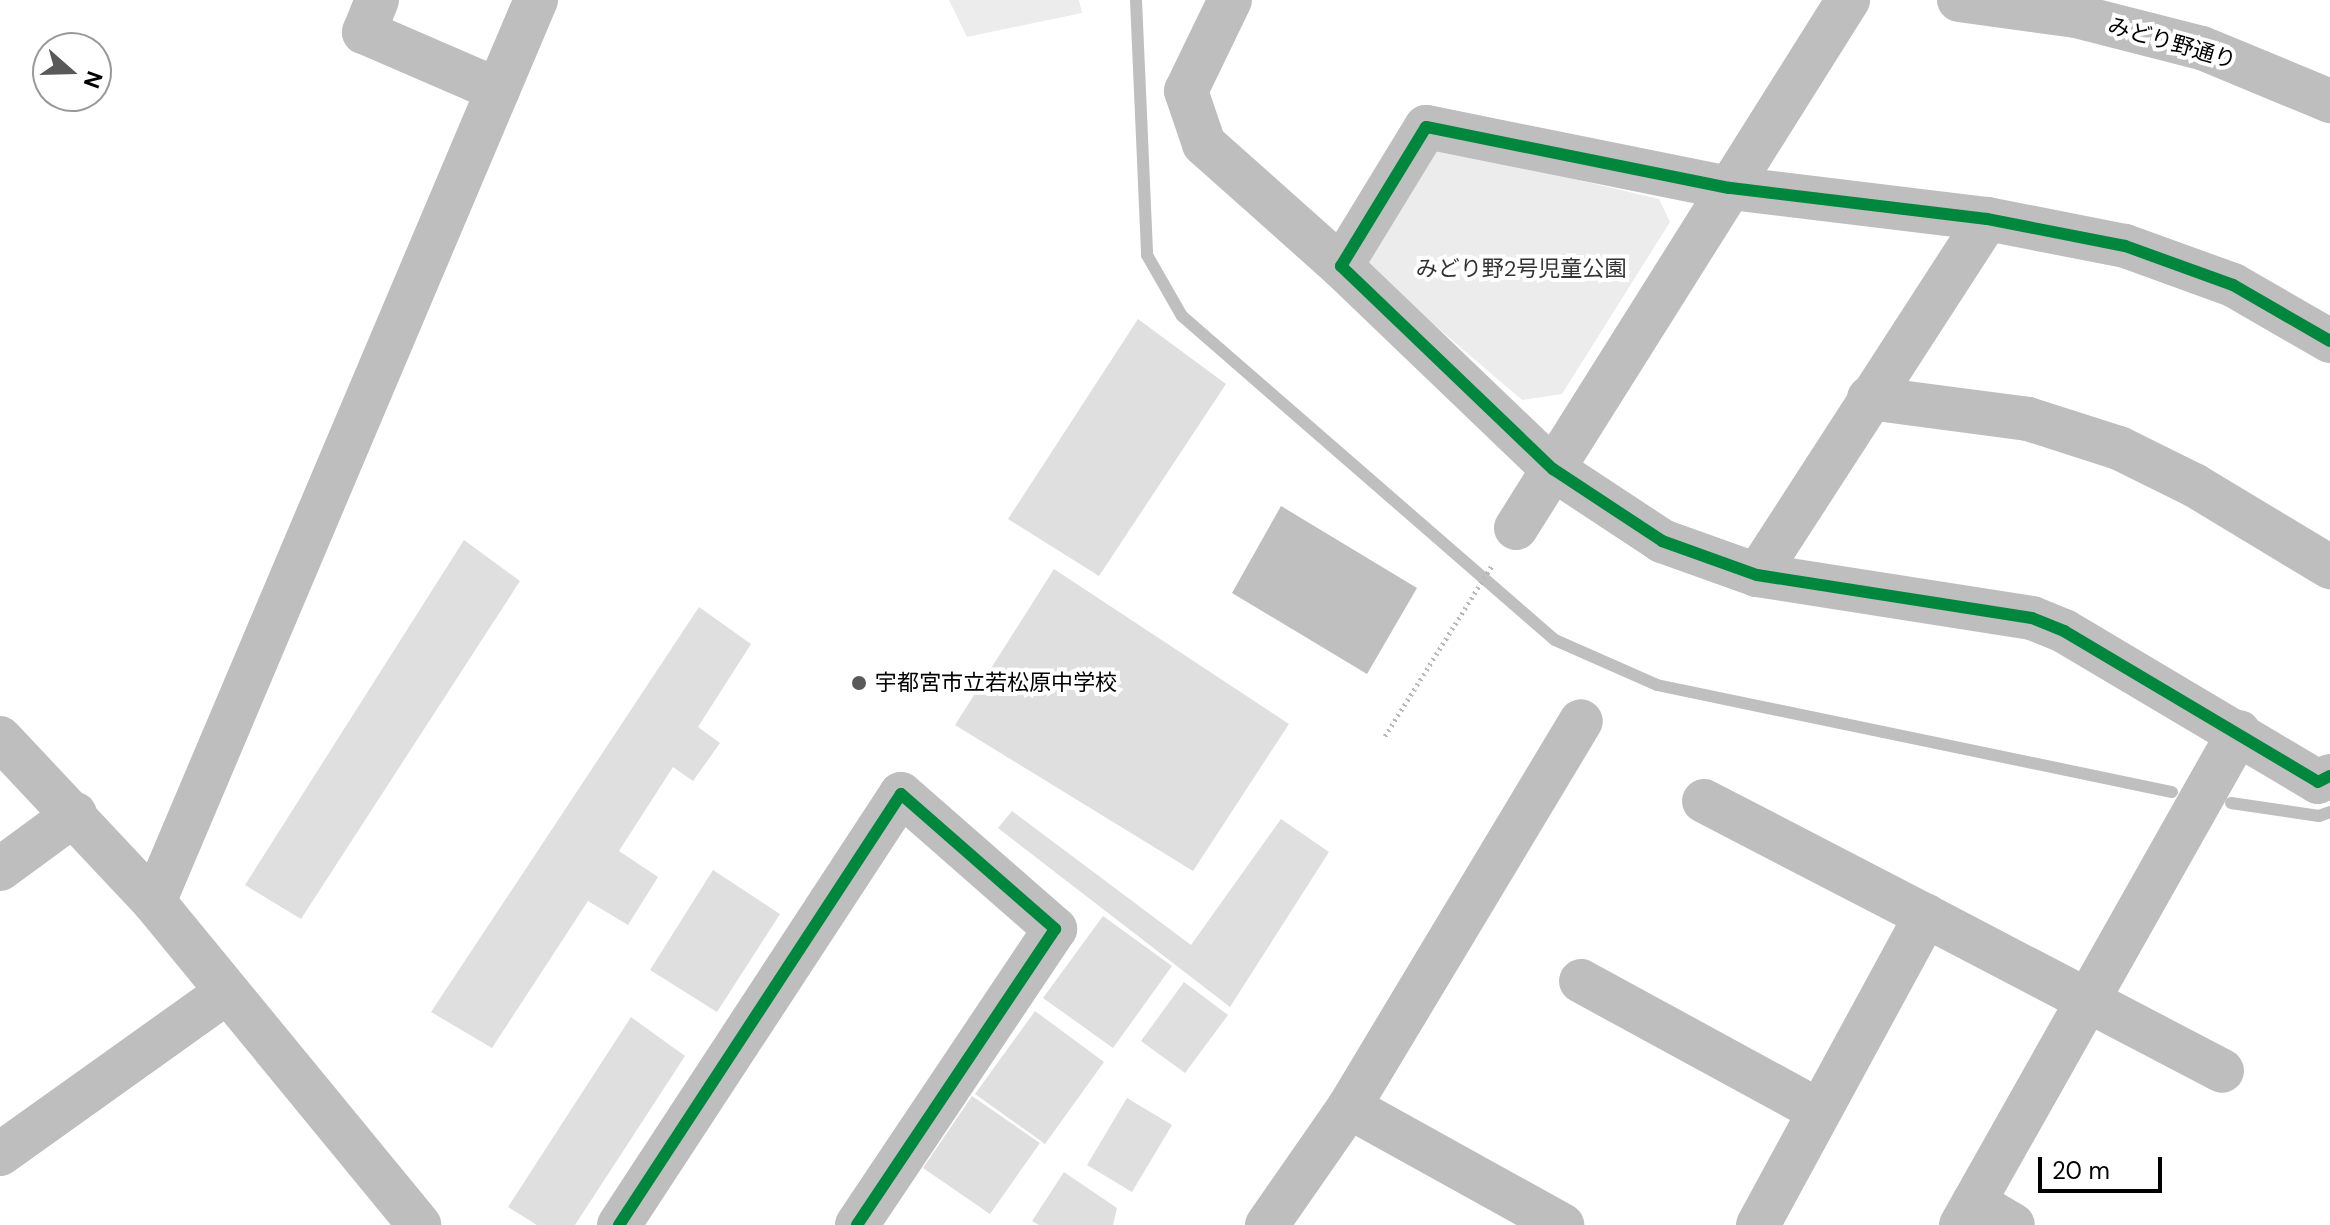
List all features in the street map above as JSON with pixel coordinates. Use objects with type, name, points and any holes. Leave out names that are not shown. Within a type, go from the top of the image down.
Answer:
[{"type":"street","points":[[377,0],[364,32],[498,90]]},
{"type":"street","points":[[154,902],[536,0]]},
{"type":"street","points":[[1230,0],[1186,91],[1204,144],[1341,266],[1553,469],[1662,541],[1757,575],[2032,618],[2064,631],[2239,732],[2318,782],[2330,776]]},
{"type":"street","points":[[1508,542],[1848,0]]},
{"type":"street","name":"みどり野通り","points":[[1959,0],[2076,16],[2202,48],[2330,101]]},
{"type":"street","points":[[1341,266],[1426,127],[1729,188],[1987,219],[2138,251],[2233,285],[2330,341]]},
{"type":"street","points":[[1757,575],[1987,219]]},
{"type":"street","points":[[1869,398],[2028,419],[2119,448],[2194,485],[2330,567]]},
{"type":"street","points":[[1267,1225],[1349,1107],[1581,721]]},
{"type":"street","points":[[2013,1225],[1968,1214],[2086,999],[2239,732]]},
{"type":"street","points":[[0,738],[75,814],[154,902],[419,1225]]},
{"type":"street","points":[[619,1225],[901,794],[1055,929],[857,1225]]},
{"type":"street","points":[[1704,801],[2222,1071]]},
{"type":"street","points":[[0,869],[75,814]]},
{"type":"street","points":[[1758,1225],[1926,916]]},
{"type":"street","points":[[1581,981],[1819,1111]]},
{"type":"street","points":[[0,1154],[226,993]]},
{"type":"street","points":[[1349,1107],[1562,1225]]},
{"type":"path","points":[[1385,736],[1508,542]]},
{"type":"green space","points":[[949,0],[1079,0],[1082,13],[967,37]]},
{"type":"green space","name":"みどり野2号児童公園","points":[[1438,147],[1659,199],[1670,222],[1562,394],[1522,400],[1363,264]]},
{"type":"shaded area","points":[[1281,506],[1417,588],[1367,674],[1232,593]]},
{"type":"building","points":[[1138,319],[1226,384],[1099,576],[1008,519]]},
{"type":"building","points":[[464,540],[520,581],[301,919],[245,885]]},
{"type":"building","points":[[1054,569],[1289,724],[1193,871],[955,725]]},
{"type":"building","points":[[699,607],[751,644],[698,727],[720,743],[693,781],[673,767],[619,851],[658,877],[628,925],[588,901],[492,1048],[431,1012]]},
{"type":"building","points":[[1012,811],[1191,945],[1281,819],[1329,852],[1230,1007],[998,828]]},
{"type":"building","points":[[713,870],[780,914],[717,1012],[650,970]]},
{"type":"building","points":[[1103,916],[1172,966],[1113,1048],[1043,998]]},
{"type":"building","points":[[1184,982],[1228,1015],[1185,1073],[1141,1041]]},
{"type":"building","points":[[1035,1011],[1104,1062],[1045,1144],[975,1094]]},
{"type":"building","points":[[631,1017],[685,1056],[575,1225],[537,1225],[508,1207]]},
{"type":"building","points":[[972,1096],[1040,1143],[990,1214],[923,1168]]},
{"type":"building","points":[[1127,1098],[1172,1125],[1132,1192],[1087,1165]]},
{"type":"building","points":[[1064,1172],[1117,1208],[1113,1225],[1039,1225],[1032,1221]]},
{"type":"waterway","points":[[1136,0],[1147,255],[1182,316],[1555,640],[1657,685],[2172,792]]},
{"type":"waterway","points":[[2231,803],[2319,816],[2330,812]]},
{"type":"cycle path","points":[[2330,341],[2233,285],[2125,246],[1987,219],[1729,188],[1426,127],[1341,266],[1553,469],[1662,541],[1757,575],[2032,618],[2064,631],[2318,782],[2330,776]]},
{"type":"cycle path","points":[[619,1225],[901,794],[1055,929],[857,1225]]},
{"type":"place","name":"宇都宮市立若松原中学校","points":[[859,683]]}]
